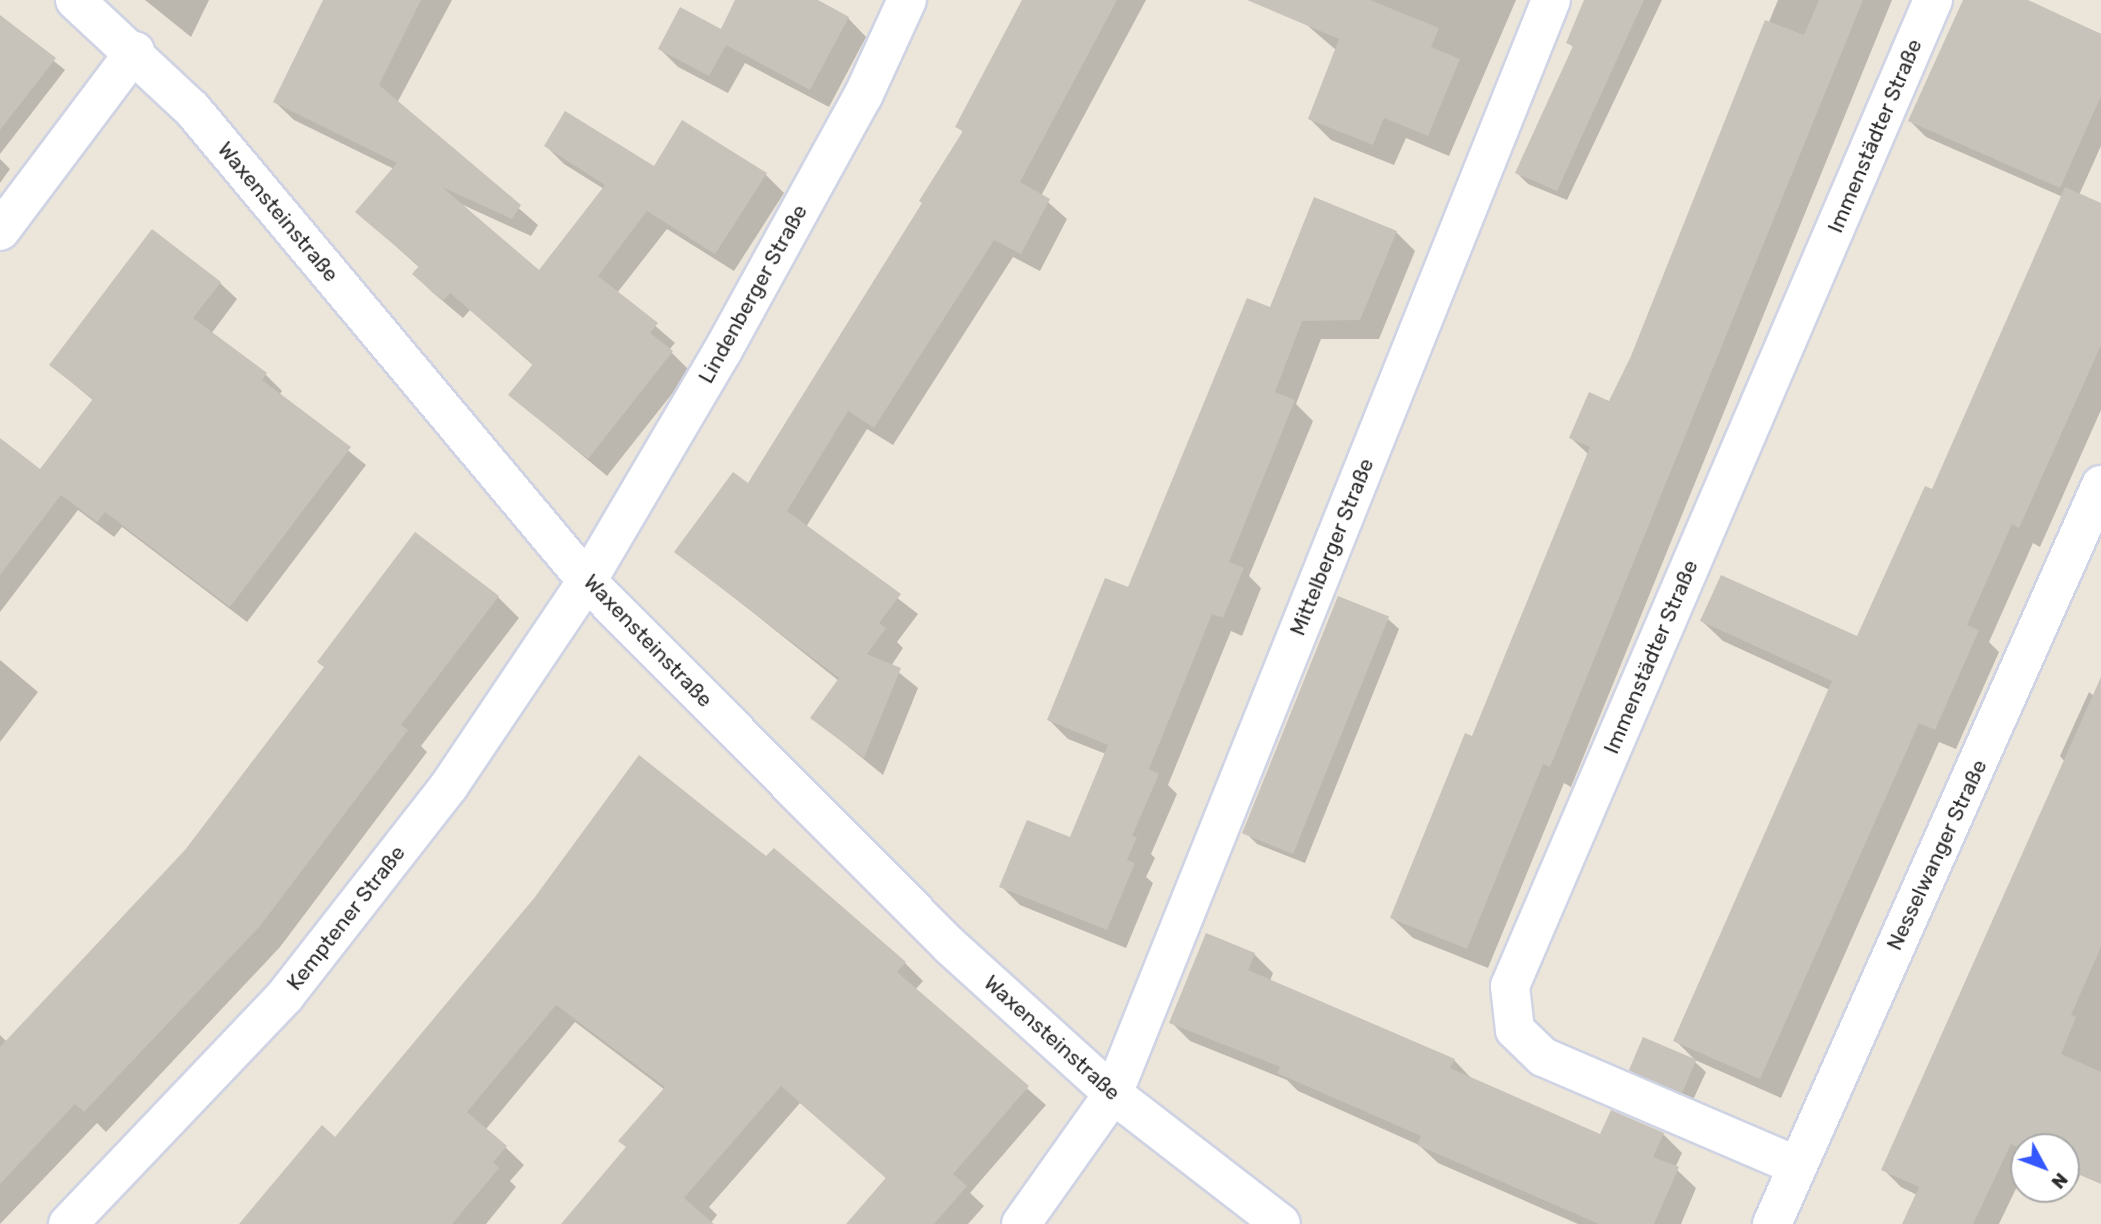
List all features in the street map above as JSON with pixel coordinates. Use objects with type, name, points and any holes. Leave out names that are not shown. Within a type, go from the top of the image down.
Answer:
[{"type":"street","name":"Waxensteinstraße","points":[[75,0],[135,51],[192,109],[587,581],[950,946],[1113,1094],[1280,1224]]},
{"type":"street","name":"Lindenberger Straße","points":[[587,581],[729,340],[863,96],[907,0]]},
{"type":"street","name":"Mittelberger Straße","points":[[1021,1224],[1113,1094],[1550,0]]},
{"type":"street","name":"Immenstädter Straße","points":[[1795,1165],[1543,1057],[1515,1030],[1510,986],[1933,0]]},
{"type":"street","points":[[0,231],[135,51]]},
{"type":"street","name":"Nesselwanger Straße","points":[[1772,1224],[1795,1165],[2101,485]]},
{"type":"street","name":"Kemptener Straße","points":[[68,1224],[285,996],[449,786],[587,581]]},
{"type":"building","points":[[323,0],[421,0],[379,85],[521,205],[512,219],[442,187],[539,270],[605,185],[544,146],[565,111],[654,166],[682,120],[767,173],[715,254],[647,211],[598,276],[658,323],[650,333],[673,351],[588,459],[508,395],[533,364],[450,293],[443,301],[412,274],[419,266],[355,212],[397,163],[273,102]]},
{"type":"building","points":[[735,0],[818,0],[849,17],[810,90],[726,45],[709,76],[658,49],[680,7],[721,29]]},
{"type":"building","points":[[1022,0],[1117,0],[1020,182],[1050,199],[1021,254],[994,240],[874,428],[848,411],[787,511],[901,594],[879,623],[886,628],[867,654],[901,668],[864,758],[810,718],[839,678],[674,552],[733,472],[748,483],[922,203],[919,201],[963,131],[955,127]]},
{"type":"building","points":[[1247,0],[1370,0],[1439,28],[1431,47],[1460,59],[1428,136],[1384,118],[1373,145],[1308,119],[1339,39]]},
{"type":"building","points":[[1584,0],[1644,0],[1557,191],[1515,173],[1573,46],[1566,43]]},
{"type":"building","points":[[1819,0],[1863,0],[1550,767],[1543,764],[1467,949],[1390,918],[1465,733],[1472,736],[1590,447],[1569,438],[1589,392],[1609,401],[1631,356],[1765,20],[1804,35]]},
{"type":"building","points":[[1963,0],[2028,0],[2101,34],[2101,96],[2060,188],[1908,121]]},
{"type":"building","points":[[0,15],[56,58],[0,130]]},
{"type":"building","points":[[2065,187],[2101,203],[2101,345],[2019,528],[2012,524],[1967,625],[1979,630],[1935,730],[1919,723],[1760,1079],[1673,1041],[1832,681],[1700,621],[1721,575],[1857,636],[1925,486],[1932,489]]},
{"type":"building","points":[[1314,197],[1397,231],[1360,320],[1302,321],[1275,392],[1295,400],[1229,562],[1244,568],[1223,618],[1212,614],[1149,769],[1159,774],[1132,836],[1137,837],[1127,860],[1135,863],[1107,930],[999,887],[1027,820],[1070,837],[1108,745],[1047,720],[1105,578],[1128,587],[1247,298],[1270,307]]},
{"type":"building","points":[[152,229],[221,282],[193,318],[267,373],[262,380],[351,447],[230,607],[105,512],[97,522],[61,495],[0,575],[0,438],[40,469],[93,399],[49,365]]},
{"type":"building","points":[[415,532],[499,596],[401,725],[408,730],[260,926],[84,1112],[75,1104],[0,1184],[0,1047],[185,850],[324,667],[317,662]]},
{"type":"building","points":[[1338,596],[1389,617],[1293,854],[1242,833]]},
{"type":"building","points":[[2101,677],[2101,947],[2071,1015],[2076,1017],[2061,1054],[2101,1072],[2101,1184],[2080,1175],[2080,1133],[2010,1133],[2010,1146],[1973,1224],[1902,1224],[1919,1187],[1881,1170]]},
{"type":"building","points":[[639,755],[766,856],[774,848],[793,864],[906,962],[897,972],[1029,1086],[953,1174],[967,1186],[934,1224],[846,1224],[886,1178],[781,1086],[684,1198],[714,1224],[561,1224],[626,1147],[618,1141],[665,1087],[556,1005],[467,1112],[507,1146],[493,1162],[499,1168],[452,1224],[239,1224],[322,1125],[335,1137],[535,897]]},
{"type":"building","points":[[1206,933],[1255,953],[1248,970],[1455,1059],[1450,1068],[1600,1134],[1611,1110],[1664,1133],[1653,1157],[1679,1167],[1654,1224],[1599,1224],[1417,1145],[1421,1136],[1277,1073],[1280,1067],[1169,1023]]},
{"type":"building","points":[[1643,1037],[1696,1060],[1682,1093],[1629,1070]]}]
